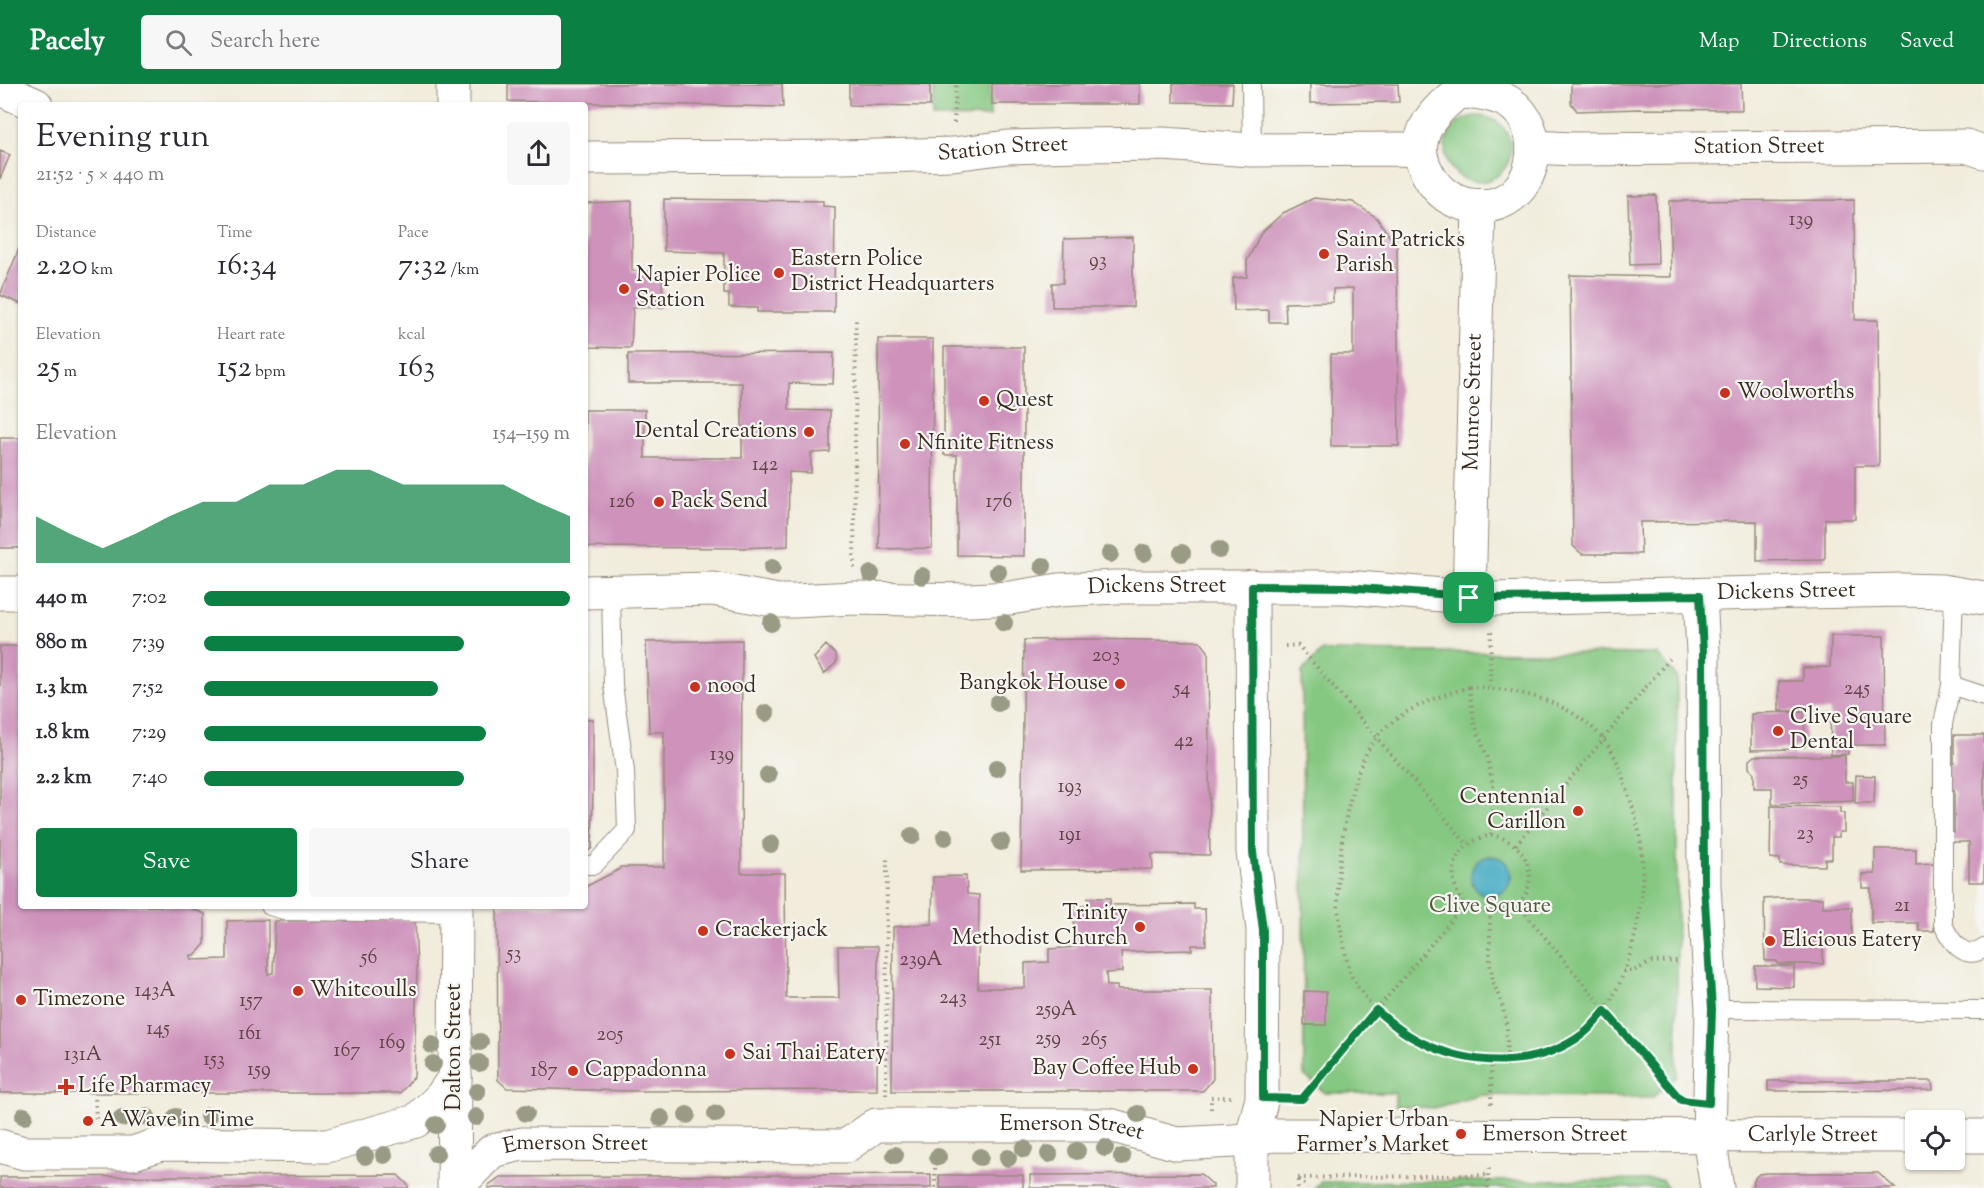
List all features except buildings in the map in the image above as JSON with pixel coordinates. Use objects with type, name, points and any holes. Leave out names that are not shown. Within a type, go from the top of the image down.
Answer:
[{"type":"street","points":[[453,84],[453,102]]},
{"type":"street","points":[[1475,88],[1511,104],[1524,117],[1533,147],[1531,164],[1516,193],[1500,203],[1479,206],[1464,204],[1446,197],[1428,176],[1420,151],[1423,130],[1432,116],[1457,94],[1475,88]]},
{"type":"street","points":[[0,89],[29,102]]},
{"type":"street","name":"Station Street","points":[[588,158],[842,157],[953,154],[1008,147],[1163,144],[1252,150],[1402,149],[1420,151]]},
{"type":"street","name":"Station Street","points":[[1533,147],[1583,149],[1966,146],[1984,152]]},
{"type":"street","name":"Munroe Street","points":[[1479,206],[1480,598]]},
{"type":"street","points":[[1252,586],[1253,852],[1263,930],[1263,1098],[1252,1137],[1252,1188]]},
{"type":"street","name":"Dickens Street","points":[[598,591],[712,589],[794,601],[854,598],[971,600],[1010,598],[1059,590],[1115,587],[1252,586],[1346,587],[1480,598],[1902,590],[1969,595]]},
{"type":"street","points":[[0,593],[18,592]]},
{"type":"street","points":[[1700,595],[1703,652],[1704,886],[1712,1009],[1709,1137],[1716,1188]]},
{"type":"street","name":"Dalton Street","points":[[455,1188],[456,910]]},
{"type":"street","points":[[0,1146],[24,1153],[133,1153],[161,1144],[327,1146],[416,1121],[441,1097],[455,1072]]},
{"type":"street","name":"Emerson Street","points":[[455,1188],[492,1151],[522,1144],[846,1146],[876,1125],[1110,1125],[1177,1144],[1234,1142],[1252,1137],[1275,1135],[1709,1137]]},
{"type":"street","name":"Carlyle Street","points":[[1709,1137],[1905,1137]]},
{"type":"street","points":[[1965,1137],[1984,1137]]},
{"type":"lane","points":[[1251,84],[1252,150]]},
{"type":"lane","points":[[588,865],[594,865],[627,830],[625,771],[598,591]]},
{"type":"lane","points":[[1969,595],[1943,724],[1943,924],[1948,938],[1957,947],[1968,952],[1979,952],[1984,948]]},
{"type":"lane","points":[[1951,685],[1984,696]]},
{"type":"lane","points":[[368,909],[456,910]]},
{"type":"lane","points":[[1712,1009],[1984,1010]]},
{"type":"path","points":[[854,598],[856,320]]},
{"type":"path","points":[[1480,598],[1490,687]]},
{"type":"path","points":[[1251,649],[1298,645],[1467,844]]},
{"type":"path","points":[[1516,845],[1667,664],[1678,647],[1703,652]]},
{"type":"path","points":[[1469,687],[1474,722],[1487,757],[1493,785],[1491,835]]},
{"type":"path","points":[[1469,687],[1490,687],[1532,696],[1561,706],[1586,723],[1603,739],[1614,754],[1636,818],[1641,846],[1643,888],[1638,921],[1618,986],[1605,1011],[1584,1033],[1562,1048],[1533,1058],[1507,1061],[1471,1058],[1443,1052],[1420,1042],[1400,1030],[1376,1010],[1350,973],[1338,903],[1346,814],[1359,768],[1376,738],[1419,705],[1469,687]]},
{"type":"path","points":[[1491,835],[1503,837],[1516,845],[1527,859],[1531,875],[1528,891],[1518,905],[1490,911],[1464,905],[1454,888],[1453,873],[1457,859],[1467,844],[1491,835]]},
{"type":"path","points":[[886,855],[886,1125]]},
{"type":"path","points":[[1263,1098],[1302,1099],[1464,905]]},
{"type":"path","points":[[1518,905],[1681,1100],[1709,1103]]},
{"type":"path","points":[[1490,911],[1490,961],[1493,982],[1502,1004],[1507,1026],[1507,1061]]},
{"type":"path","points":[[1623,971],[1633,971],[1652,962],[1678,961]]},
{"type":"path","points":[[1298,1178],[1489,1175]]},
{"type":"path","points":[[1298,1178],[1298,1188]]},
{"type":"path","points":[[1298,1178],[1308,1188]]},
{"type":"green space","points":[[933,84],[990,84],[990,117],[933,118]]},
{"type":"green space","points":[[1478,116],[1490,119],[1501,126],[1508,137],[1511,149],[1508,161],[1501,172],[1490,179],[1478,182],[1466,179],[1455,172],[1448,161],[1445,149],[1448,137],[1455,126],[1466,119]]},
{"type":"green space","name":"Clive Square","points":[[1322,651],[1657,654],[1677,677],[1677,1076],[1652,1098],[1482,1095],[1434,1108],[1395,1106],[1395,1093],[1325,1093],[1304,1075],[1302,672]]},
{"type":"green space","points":[[1662,1180],[1667,1188],[1314,1188],[1321,1182]]},
{"type":"water","points":[[1491,856],[1499,857],[1505,862],[1510,868],[1510,884],[1505,890],[1499,895],[1491,896],[1483,895],[1477,890],[1472,884],[1471,876],[1472,868],[1477,862],[1483,857]]},
{"type":"place","name":"Saint Patricks Parish","points":[[1324,254]]},
{"type":"place","name":"Eastern Police District Headquarters","points":[[779,273]]},
{"type":"place","name":"Napier Police Station","points":[[624,289]]},
{"type":"place","name":"Woolworths","points":[[1725,393]]},
{"type":"place","name":"Quest","points":[[984,401]]},
{"type":"place","name":"Dental Creations","points":[[809,432]]},
{"type":"place","name":"Nfinite Fitness","points":[[905,444]]},
{"type":"place","name":"Pack Send","points":[[659,502]]},
{"type":"place","name":"Bangkok House","points":[[1120,684]]},
{"type":"place","name":"nood","points":[[695,687]]},
{"type":"place","name":"Clive Square Dental","points":[[1778,731]]},
{"type":"place","name":"Centennial Carillon","points":[[1578,811]]},
{"type":"place","name":"Trinity Methodist Church","points":[[1140,927]]},
{"type":"place","name":"Crackerjack","points":[[703,931]]},
{"type":"place","name":"Elicious Eatery","points":[[1770,941]]},
{"type":"place","name":"Whitcoulls","points":[[298,991]]},
{"type":"place","name":"Timezone","points":[[21,1000]]},
{"type":"place","name":"Sai Thai Eatery","points":[[730,1054]]},
{"type":"place","name":"Bay Coffee Hub","points":[[1193,1069]]},
{"type":"place","name":"Cappadonna","points":[[573,1071]]},
{"type":"place","name":"Life Pharmacy","points":[[66,1087]]},
{"type":"place","name":"A Wave in Time","points":[[88,1121]]},
{"type":"place","name":"Napier Urban Farmer's Market","points":[[1461,1134]]},
{"type":"route","points":[[1252,586],[1346,587],[1469,598],[1700,595],[1703,652],[1704,886],[1712,1009],[1709,1103],[1681,1100],[1605,1011],[1584,1033],[1562,1048],[1533,1058],[1507,1061],[1471,1058],[1443,1052],[1400,1030],[1376,1010],[1302,1099],[1263,1098],[1263,930],[1253,852],[1252,586]]}]
